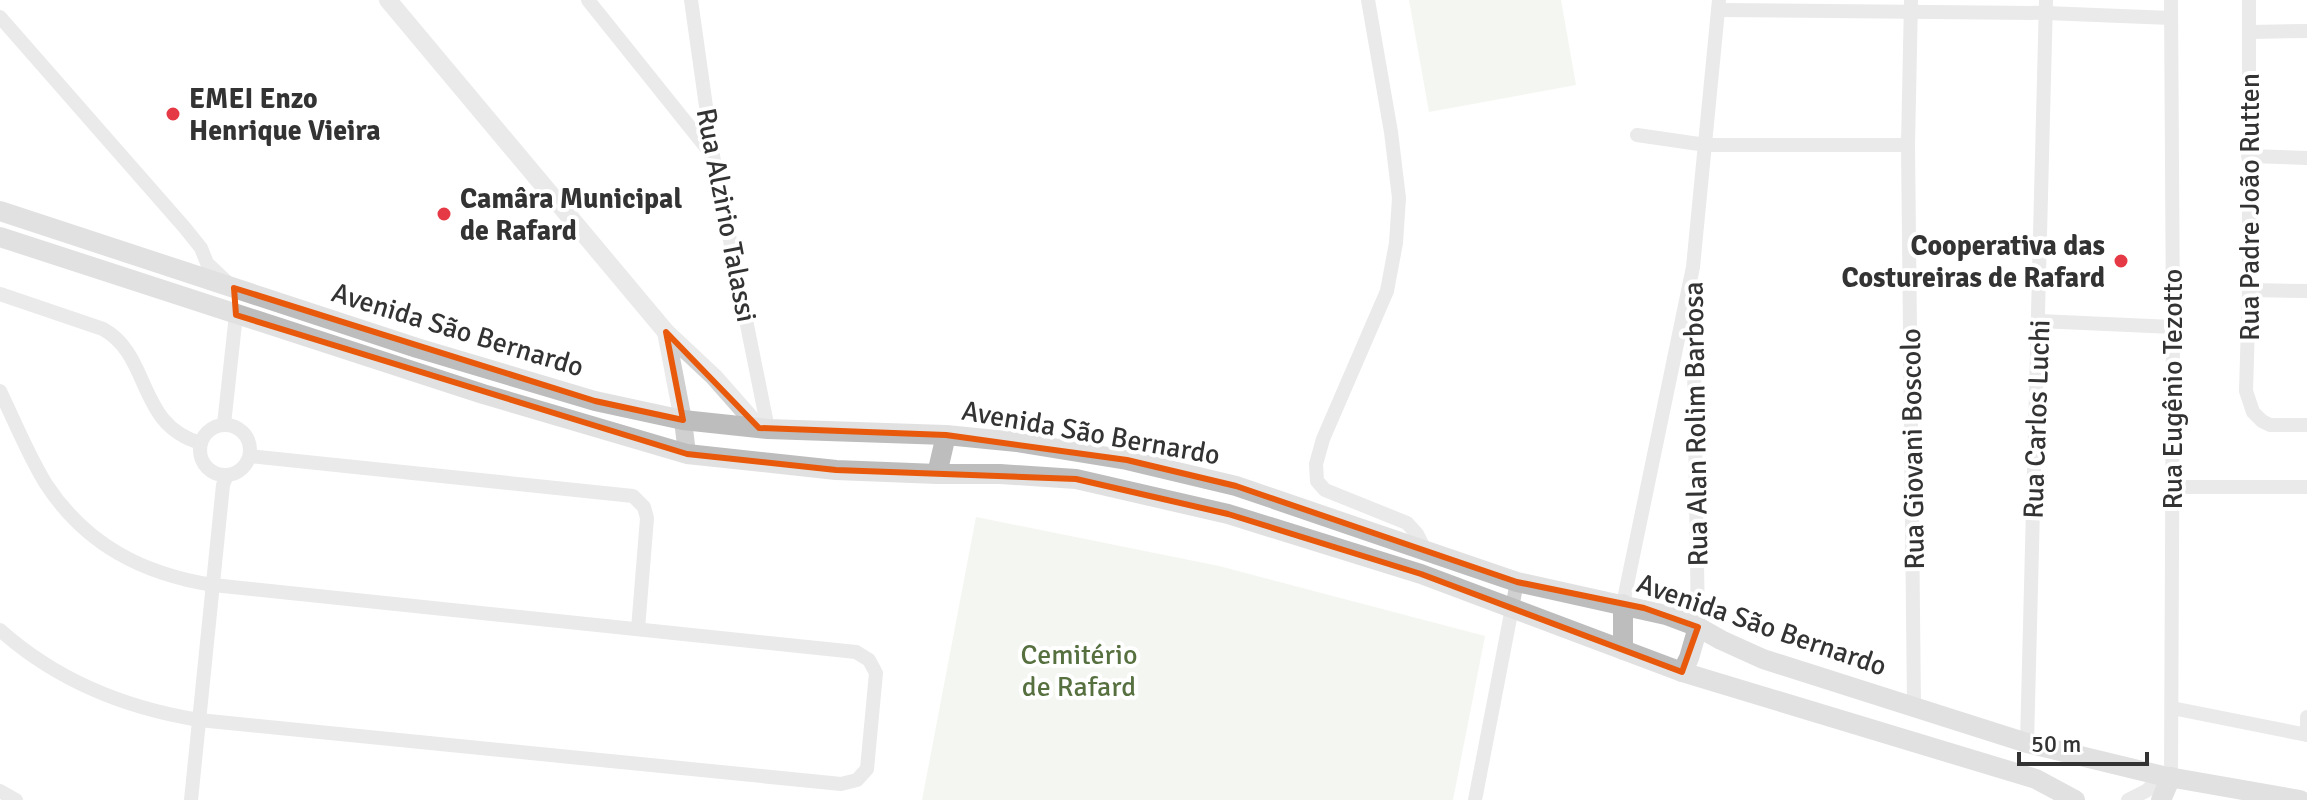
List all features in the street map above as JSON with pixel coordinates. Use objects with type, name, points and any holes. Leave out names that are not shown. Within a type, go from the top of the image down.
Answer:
[{"type":"main road","name":"Avenida São Bernardo","points":[[0,211],[417,348],[595,401],[683,420],[764,429],[946,435],[1017,442],[1127,460],[1236,486],[1517,582],[1666,615],[1763,659],[2027,743],[2167,776],[2300,800]]},
{"type":"main road","name":"Avenida São Bernardo","points":[[0,237],[496,398],[687,454],[836,470],[1076,479],[1228,514],[1421,574],[1682,672],[2036,779],[2075,800]]},
{"type":"main road","points":[[234,288],[236,315]]},
{"type":"main road","points":[[937,474],[946,435]]},
{"type":"main road","points":[[1228,514],[1236,486]]},
{"type":"main road","points":[[1623,604],[1623,650]]},
{"type":"main road","points":[[1682,672],[1698,627]]},
{"type":"main road","points":[[2161,800],[2167,776]]},
{"type":"street","points":[[388,0],[666,332],[764,429]]},
{"type":"street","points":[[588,0],[713,156]]},
{"type":"street","name":"Rua Alzirio Talassi","points":[[691,0],[713,156],[764,429]]},
{"type":"street","points":[[1368,0],[1399,198],[1396,243],[1387,291],[1323,439],[1316,464],[1317,481],[1325,490],[1407,523],[1425,550]]},
{"type":"street","name":"Rua Eugênio Tezotto","points":[[2167,776],[2172,708],[2171,0]]},
{"type":"street","name":"Rua Padre João Rutten","points":[[2249,0],[2246,391],[2253,412],[2262,421],[2270,425],[2307,425]]},
{"type":"street","points":[[1693,267],[1718,5],[2046,6],[2171,18]]},
{"type":"street","name":"Rua Giovani Boscolo","points":[[1910,6],[1908,145],[1914,706]]},
{"type":"street","name":"Rua Carlos Luchi","points":[[2027,743],[2046,6]]},
{"type":"street","points":[[0,17],[185,228],[201,248],[207,263],[234,288]]},
{"type":"street","points":[[2250,32],[2307,31]]},
{"type":"street","points":[[1637,135],[1706,145],[1908,145]]},
{"type":"street","points":[[2248,156],[2307,158]]},
{"type":"street","name":"Rua Alan Rolim Barbosa","points":[[1623,604],[1693,267]]},
{"type":"street","name":"Rua Alan Rolim Barbosa","points":[[1693,267],[1698,627]]},
{"type":"street","points":[[2249,290],[2307,291]]},
{"type":"street","points":[[0,294],[110,332],[123,345],[163,421],[180,435],[201,443]]},
{"type":"street","points":[[224,424],[236,315]]},
{"type":"street","points":[[2039,321],[2173,327]]},
{"type":"street","points":[[666,332],[687,454]]},
{"type":"street","points":[[0,391],[45,482],[73,518],[107,547],[148,569],[170,577],[213,585],[856,652],[869,660],[876,673],[867,769],[857,780],[841,784],[199,720],[148,710],[88,689],[34,657],[0,630]]},
{"type":"street","points":[[224,424],[239,428],[251,448],[250,456],[241,469],[227,475],[206,466],[200,451],[201,443],[210,430],[224,424]]},
{"type":"street","points":[[250,456],[633,496],[644,507],[647,518],[638,629]]},
{"type":"street","points":[[191,800],[223,485],[227,475]]},
{"type":"street","points":[[2172,487],[2307,487]]},
{"type":"street","points":[[1475,800],[1517,582]]},
{"type":"street","points":[[2172,708],[2307,735],[2307,717]]},
{"type":"street","points":[[2128,800],[2167,776]]},
{"type":"street","points":[[0,791],[16,800]]},
{"type":"highlighted area","points":[[234,288],[595,401],[683,420],[666,332],[759,428],[946,435],[1127,460],[1236,486],[1517,582],[1644,608],[1698,627],[1682,672],[1421,574],[1228,514],[1076,479],[836,470],[687,454],[236,315]]},
{"type":"green space","points":[[1409,0],[1561,0],[1576,85],[1429,112]]},
{"type":"green space","name":"Cemitério de Rafard","points":[[976,517],[1219,566],[1485,636],[1453,800],[922,800]]},
{"type":"place","name":"EMEI Enzo Henrique Vieira","points":[[173,114]]},
{"type":"place","name":"Camâra Municipal de Rafard","points":[[444,214]]},
{"type":"place","name":"Cooperativa das Costureiras de Rafard","points":[[2121,261]]}]
